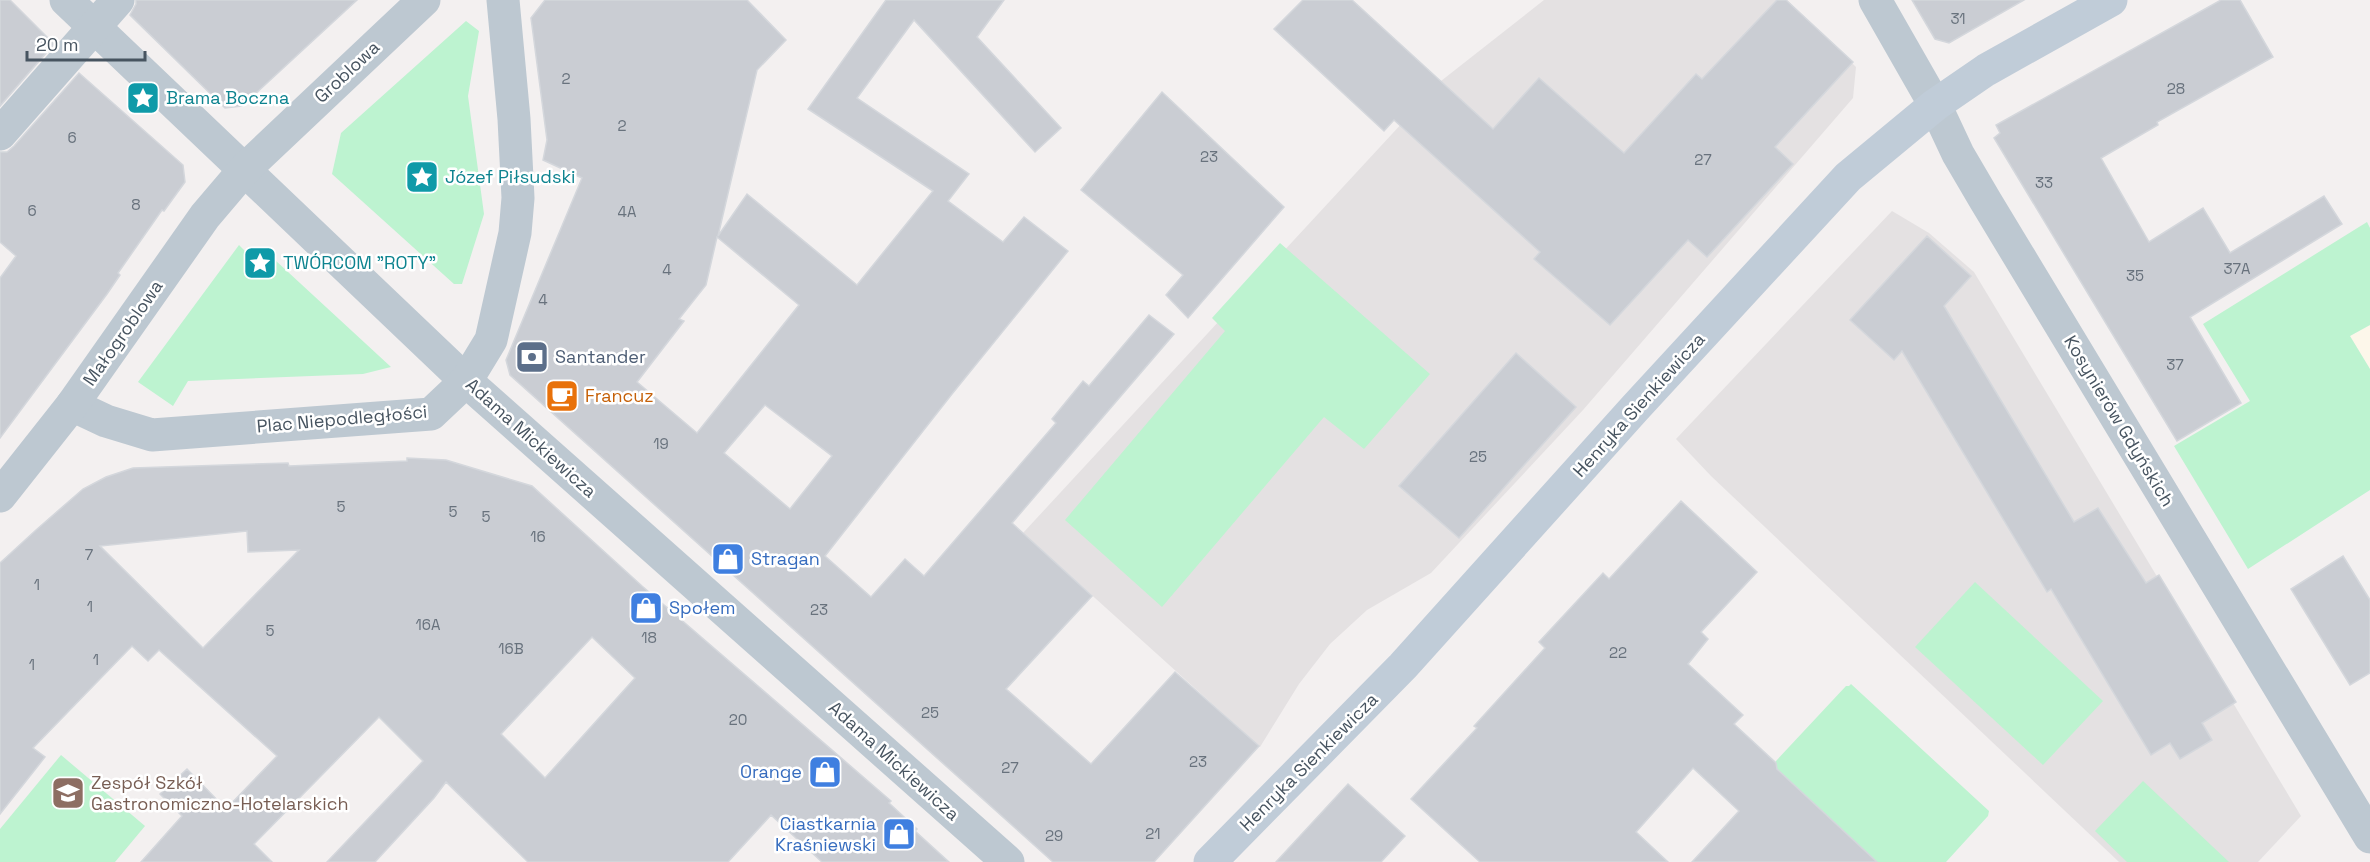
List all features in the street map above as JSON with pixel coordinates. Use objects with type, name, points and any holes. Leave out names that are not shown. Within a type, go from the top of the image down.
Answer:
[{"type":"street","name":"Adama Mickiewicza","points":[[66,0],[466,381],[1008,862]]},
{"type":"street","points":[[0,134],[118,0]]},
{"type":"street","name":"Groblowa","points":[[244,169],[424,0]]},
{"type":"street","name":"Plac Niepodległości","points":[[72,405],[106,421],[152,435],[431,414],[466,381],[490,340],[515,233],[518,198],[514,119],[503,0]]},
{"type":"street","name":"Kosynierów Gdyńskich","points":[[1875,0],[1935,105],[1958,154],[1985,200],[2370,837]]},
{"type":"street","name":"Henryka Sienkiewicza","points":[[1210,862],[1403,666],[1635,408],[1848,177],[1935,105],[1986,70],[2111,0]]},
{"type":"street","name":"Małogroblowa","points":[[0,496],[72,405],[206,216],[244,169]]},
{"type":"shaded area","points":[[1544,0],[1787,0],[1856,67],[1853,98],[1583,410],[1431,573],[1367,610],[1330,644],[1299,684],[1260,747],[1023,533],[1441,81]]},
{"type":"shaded area","points":[[1892,211],[1929,233],[1974,272],[2301,816],[2258,862],[2119,862],[1711,476],[1676,439]]},
{"type":"shaded area","points":[[2370,325],[2370,369],[2350,336]]},
{"type":"green space","points":[[466,21],[479,31],[468,96],[484,214],[462,284],[454,284],[332,174],[341,133]]},
{"type":"green space","points":[[2367,222],[2370,228],[2370,325],[2350,336],[2370,369],[2370,490],[2248,569],[2174,446],[2250,401],[2203,324]]},
{"type":"green space","points":[[1280,243],[1430,374],[1364,449],[1324,417],[1162,607],[1065,520],[1225,331],[1212,318]]},
{"type":"green space","points":[[239,245],[259,269],[269,270],[275,260],[391,367],[363,374],[188,381],[173,406],[138,382]]},
{"type":"green space","points":[[1975,582],[2103,701],[2043,765],[1915,647]]},
{"type":"green space","points":[[1851,684],[1989,811],[1988,816],[1946,862],[1877,862],[1774,767],[1776,761],[1846,686]]},
{"type":"green space","name":"Zespół Szkół Gastronomiczno-Hotelarskich","points":[[61,755],[145,826],[115,862],[0,862],[0,829]]},
{"type":"green space","points":[[2143,781],[2229,862],[2127,862],[2095,831]]},
{"type":"building","points":[[0,0],[10,0],[54,44],[0,106]]},
{"type":"building","points":[[136,0],[357,0],[242,106],[225,108],[130,15]]},
{"type":"building","points":[[545,0],[747,0],[786,40],[757,70],[718,236],[747,194],[857,285],[933,191],[808,109],[886,0],[1004,0],[977,37],[1061,128],[1035,152],[914,20],[857,98],[969,174],[948,201],[1003,242],[1024,217],[1068,251],[825,556],[871,597],[905,559],[924,576],[1056,423],[1052,419],[1083,381],[1089,386],[1149,315],[1174,334],[1012,523],[1092,596],[1006,689],[1091,764],[1175,672],[1259,746],[1154,862],[1053,862],[510,375],[506,360],[582,178],[543,160],[547,140],[531,18]],"holes":[[[717,237],[799,305],[697,433],[637,382],[684,321],[679,319],[706,285]],[[765,405],[832,456],[790,509],[724,453]]]},
{"type":"building","points":[[1303,0],[1352,0],[1493,129],[1539,78],[1624,153],[1696,74],[1702,79],[1777,0],[1786,0],[1853,62],[1775,147],[1793,164],[1707,257],[1688,240],[1610,325],[1534,259],[1540,252],[1394,120],[1384,131],[1274,29]]},
{"type":"building","points":[[1912,0],[2024,0],[1949,43],[1935,39]]},
{"type":"building","points":[[2221,0],[2240,0],[2273,57],[2157,122],[2158,125],[2101,158],[2149,242],[2203,208],[2230,253],[2324,196],[2342,224],[2190,317],[2241,403],[2177,441],[1994,138],[2000,133],[1996,125]]},
{"type":"building","points":[[79,73],[183,165],[185,182],[164,211],[162,210],[118,273],[120,275],[107,294],[0,438],[0,278],[16,256],[0,242],[0,152],[7,152],[14,146]]},
{"type":"building","points":[[1162,92],[1284,207],[1188,318],[1166,295],[1183,275],[1081,190]]},
{"type":"building","points":[[1927,236],[1971,276],[1944,306],[2074,522],[2098,508],[2146,583],[2159,575],[2236,702],[2202,723],[2212,740],[2180,759],[2170,743],[2151,755],[2051,589],[2047,592],[1902,351],[1894,360],[1850,320]]},
{"type":"building","points":[[1516,353],[1576,407],[1459,538],[1399,486]]},
{"type":"building","points":[[407,458],[446,460],[532,486],[642,586],[891,801],[889,803],[917,829],[915,831],[949,862],[822,862],[771,815],[728,862],[528,862],[446,782],[375,862],[327,862],[423,761],[379,717],[254,844],[272,862],[141,862],[182,816],[160,794],[187,769],[226,809],[277,756],[159,650],[148,661],[132,646],[33,748],[45,757],[0,814],[0,563],[83,489],[106,477],[133,468],[288,463],[289,466],[407,461]],"holes":[[[247,531],[248,552],[299,550],[203,648],[100,546]],[[592,637],[635,678],[545,778],[501,734]]]},
{"type":"building","points":[[1681,501],[1757,572],[1701,632],[1708,639],[1688,664],[1743,715],[1734,724],[1776,763],[1777,769],[1877,862],[1692,862],[1739,811],[1693,768],[1636,832],[1668,862],[1480,862],[1411,799],[1477,728],[1474,726],[1545,648],[1539,642],[1603,573],[1609,579]]},
{"type":"building","points":[[2343,556],[2370,600],[2370,673],[2350,685],[2291,589]]},
{"type":"building","points":[[1348,784],[1405,836],[1381,862],[1276,862]]},
{"type":"place","name":"Brama Boczna","points":[[143,98]]},
{"type":"place","name":"Józef Piłsudski","points":[[422,177]]},
{"type":"place","name":"TWÓRCOM \"ROTY\"","points":[[260,263]]},
{"type":"place","name":"Santander","points":[[532,357]]},
{"type":"place","name":"Francuz","points":[[562,396]]},
{"type":"place","name":"Stragan","points":[[728,559]]},
{"type":"place","name":"Społem","points":[[646,608]]},
{"type":"place","name":"Orange","points":[[825,772]]},
{"type":"place","name":"Zespół Szkół Gastronomiczno-Hotelarskich","points":[[68,793]]},
{"type":"place","name":"Ciastkarnia Kraśniewski","points":[[899,834]]}]
